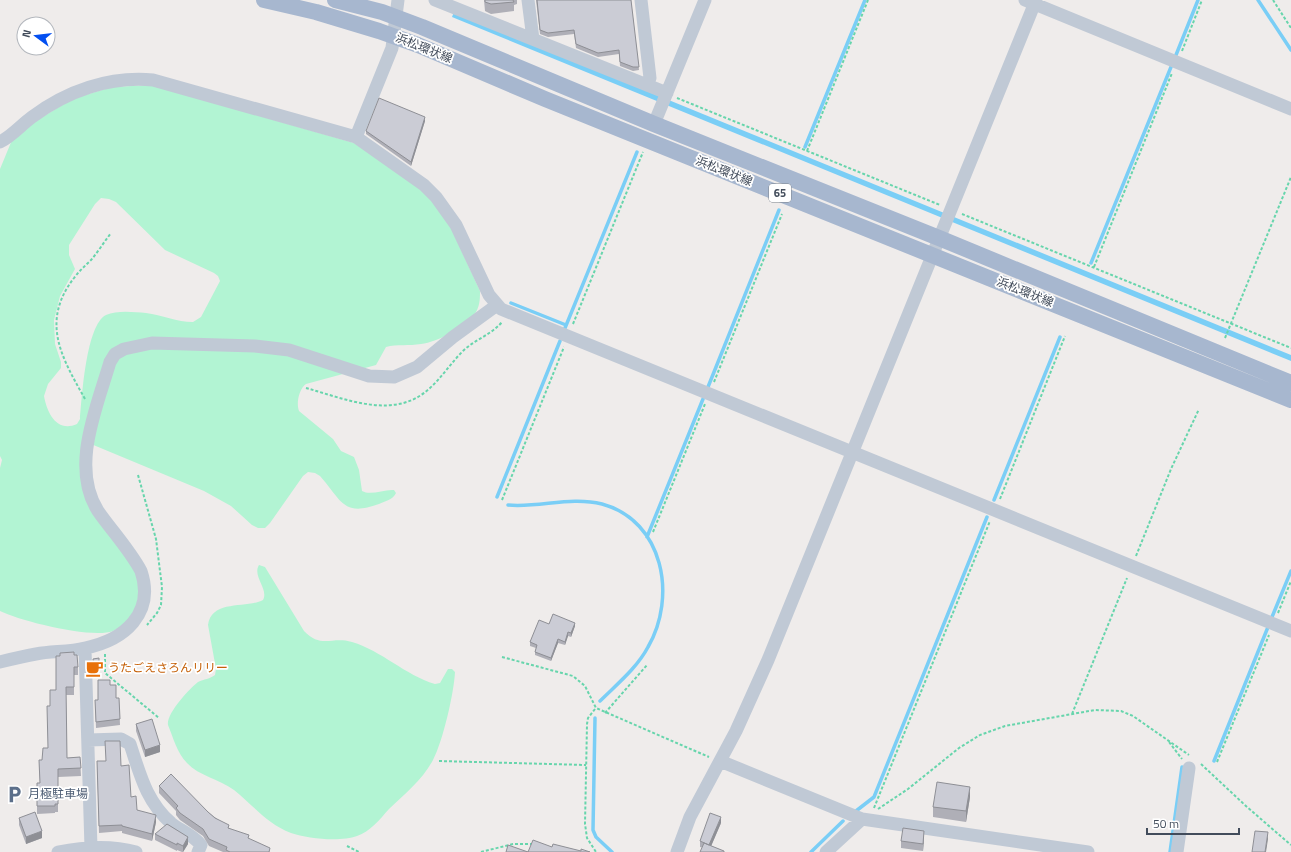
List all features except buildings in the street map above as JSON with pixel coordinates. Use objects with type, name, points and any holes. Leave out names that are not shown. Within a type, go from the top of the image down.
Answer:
[{"type":"main road","name":"浜松環状線","points":[[264,0],[316,12],[394,36],[545,99],[648,139],[932,256],[1035,296],[1291,400]]},
{"type":"main road","name":"浜松環状線","points":[[335,0],[396,17],[657,117],[939,238],[1291,383]]},
{"type":"street","points":[[356,137],[392,48],[398,0]]},
{"type":"street","points":[[435,0],[666,94]]},
{"type":"street","points":[[528,0],[533,39]]},
{"type":"street","points":[[641,0],[650,78],[647,85]]},
{"type":"street","points":[[657,117],[705,0]]},
{"type":"street","points":[[677,852],[690,817],[736,731],[765,667],[949,214],[1032,1],[1291,109]]},
{"type":"street","points":[[0,142],[32,117],[70,94],[90,87],[132,78],[153,80],[356,137],[424,184],[436,197],[456,226],[490,294],[497,305],[509,313],[1291,631]]},
{"type":"street","points":[[0,662],[37,654],[85,649],[105,643],[131,626],[143,605],[145,582],[141,571],[98,510],[88,484],[86,456],[110,362],[115,354],[131,347],[152,343],[272,347],[289,350],[369,376],[394,377],[417,367],[453,337],[497,305]]},
{"type":"street","points":[[85,649],[91,848]]},
{"type":"street","points":[[88,740],[122,739],[126,740],[130,744],[143,785],[150,800],[173,824],[194,836],[201,845],[198,852]]},
{"type":"street","points":[[720,761],[862,820],[1088,852]]},
{"type":"street","points":[[1177,852],[1193,762]]},
{"type":"street","points":[[826,852],[862,820]]},
{"type":"street","points":[[58,852],[91,848],[112,848],[136,852]]},
{"type":"path","points":[[807,150],[868,0]]},
{"type":"path","points":[[1094,267],[1202,0]]},
{"type":"path","points":[[1273,0],[1291,28]]},
{"type":"path","points":[[666,94],[807,150],[949,214],[1094,267],[1231,325],[1291,348]]},
{"type":"path","points":[[502,500],[648,139]]},
{"type":"path","points":[[1225,338],[1291,177]]},
{"type":"path","points":[[653,532],[782,214]]},
{"type":"path","points":[[95,416],[61,355],[56,332],[57,320],[62,297],[68,287],[111,233]]},
{"type":"path","points":[[1065,336],[872,813],[908,789],[969,741],[992,729],[1095,710],[1108,709],[1121,711],[1133,716],[1167,740],[1291,845]]},
{"type":"path","points":[[1217,762],[1291,581]]},
{"type":"path","points":[[502,657],[573,676],[585,686],[596,708],[720,761]]},
{"type":"path","points":[[605,713],[647,665]]},
{"type":"path","points":[[596,708],[591,712],[587,724],[586,765],[586,832],[587,838],[596,852]]},
{"type":"path","points":[[1167,740],[1193,762]]},
{"type":"path","points":[[439,761],[586,765]]},
{"type":"path","points":[[481,852],[513,844],[536,844]]},
{"type":"path","points":[[347,846],[359,852]]},
{"type":"green space","points":[[152,85],[354,143],[407,178],[432,200],[451,228],[480,291],[480,296],[476,312],[466,323],[451,333],[428,343],[386,347],[376,365],[306,384],[300,393],[298,400],[299,411],[333,439],[341,451],[354,457],[359,470],[362,491],[373,493],[394,490],[396,493],[393,497],[379,504],[358,509],[350,507],[339,499],[320,476],[315,473],[308,472],[303,476],[270,523],[265,528],[258,528],[252,525],[231,506],[204,491],[91,444],[82,470],[132,562],[141,582],[135,614],[116,630],[103,633],[89,633],[39,624],[0,611],[0,468],[2,460],[0,456],[0,169],[12,140],[36,121],[72,99],[112,87]],"holes":[[[101,198],[116,202],[165,250],[214,273],[218,276],[220,281],[201,317],[193,322],[181,321],[152,314],[131,312],[110,313],[99,321],[94,332],[86,362],[80,419],[77,424],[64,426],[59,424],[50,415],[44,396],[48,384],[61,368],[61,362],[55,344],[54,320],[60,296],[75,269],[69,255],[69,245],[95,204]]]},
{"type":"green space","points":[[259,565],[265,567],[304,631],[310,636],[321,641],[338,640],[352,642],[363,646],[414,675],[435,684],[440,683],[448,669],[452,669],[455,672],[453,692],[444,729],[437,752],[429,767],[413,786],[374,825],[366,832],[357,836],[342,839],[315,838],[291,833],[275,825],[234,790],[197,771],[187,763],[176,745],[168,725],[168,720],[174,708],[189,690],[198,682],[215,675],[216,669],[208,625],[211,617],[216,611],[223,608],[256,603],[263,600],[264,591],[257,569]]},
{"type":"water","points":[[454,12],[1291,355],[1291,361],[452,17]]},
{"type":"waterway","points":[[805,147],[865,0]]},
{"type":"waterway","points":[[1176,55],[1198,0]]},
{"type":"waterway","points":[[1258,0],[1291,50]]},
{"type":"waterway","points":[[1091,263],[1171,67]]},
{"type":"waterway","points":[[565,328],[637,152]]},
{"type":"waterway","points":[[708,387],[779,210]]},
{"type":"waterway","points":[[511,303],[566,325]]},
{"type":"waterway","points":[[994,500],[1060,337]]},
{"type":"waterway","points":[[497,497],[560,341]]},
{"type":"waterway","points":[[647,537],[703,399]]},
{"type":"waterway","points":[[508,505],[532,505],[578,501],[602,504],[623,513],[639,526],[651,544],[659,563],[663,584],[662,606],[657,627],[648,647],[638,662],[600,701]]},
{"type":"waterway","points":[[856,811],[874,797],[987,517]]},
{"type":"waterway","points":[[1272,617],[1291,571]]},
{"type":"waterway","points":[[1214,761],[1268,627]]},
{"type":"waterway","points":[[595,718],[593,830],[596,837],[612,852]]},
{"type":"waterway","points":[[1170,852],[1182,767]]},
{"type":"waterway","points":[[811,852],[843,821]]},
{"type":"place","name":"うたごえさろんリリー","points":[[95,668]]},
{"type":"place","name":"月極駐車場","points":[[15,794]]}]
